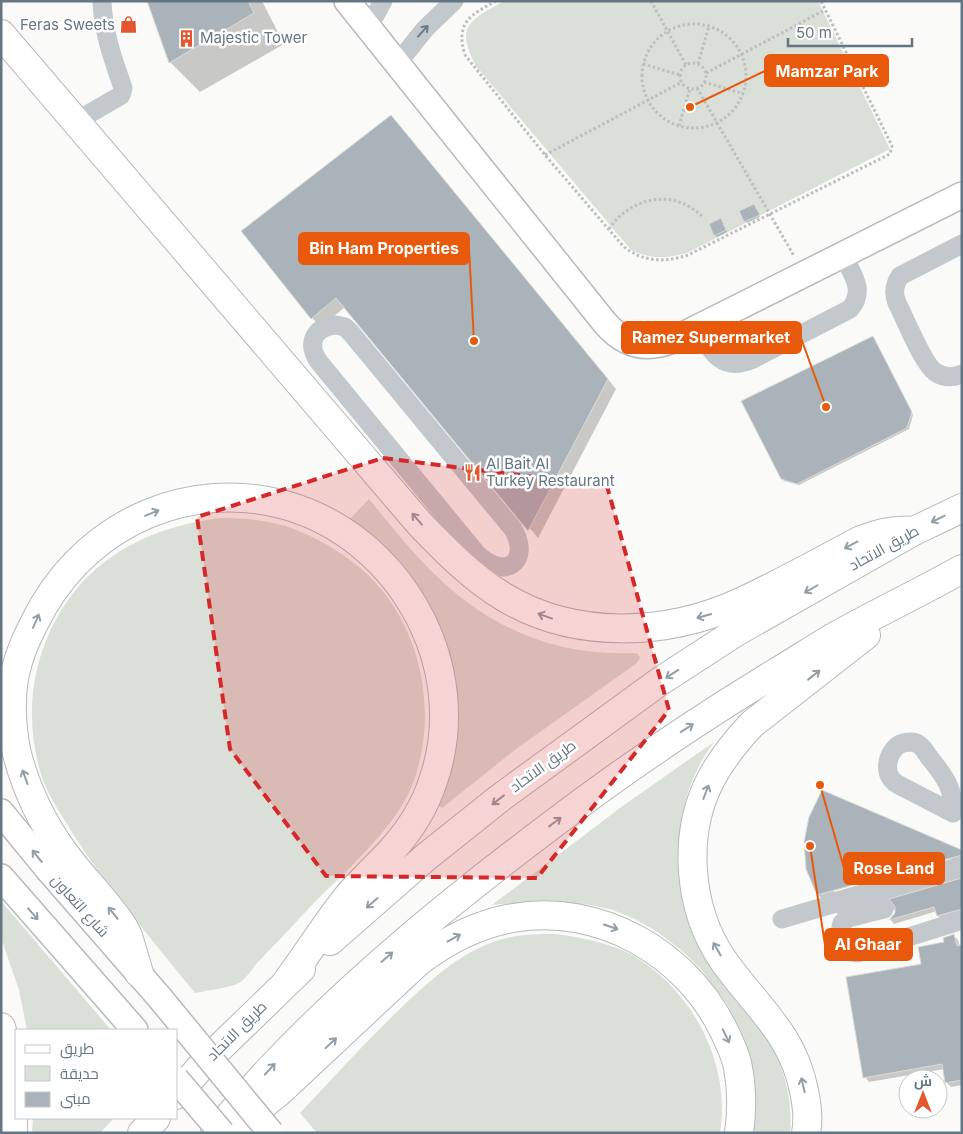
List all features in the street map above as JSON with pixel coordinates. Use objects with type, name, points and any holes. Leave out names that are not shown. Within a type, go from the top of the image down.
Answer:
[{"type":"highway","points":[[1,34],[419,523],[476,578],[503,597],[526,609],[558,621],[590,627],[622,629],[653,627],[712,614],[740,602],[861,540],[884,532],[914,531]]},
{"type":"highway","points":[[139,973],[124,928],[63,851],[48,828],[27,782],[18,757],[12,730],[13,692],[17,663],[52,592],[69,570],[108,535],[131,522],[171,506],[206,499],[232,497],[285,505],[312,515],[343,532],[363,547],[398,583],[413,604],[426,628],[442,677],[444,730],[440,756],[433,781],[423,805],[410,828],[394,848],[344,901],[287,981]]},
{"type":"highway","name":"طريق الاتحاد","points":[[178,1093],[287,981],[426,857],[500,798],[659,682],[736,632],[914,531],[962,508]]},
{"type":"highway","points":[[215,1133],[270,1069],[324,1015],[438,914],[612,779],[679,734],[832,638],[962,569]]},
{"type":"highway","points":[[806,1133],[808,1125],[806,1102],[802,1080],[795,1059],[785,1039],[772,1020],[723,960],[702,918],[696,896],[693,872],[696,825],[710,781],[736,741],[752,724],[922,591]]},
{"type":"highway","points":[[228,1133],[279,1092],[418,962],[439,946],[463,933],[488,924],[514,918],[541,915],[595,922],[620,931],[644,943],[666,958],[686,976],[718,1019],[730,1043],[738,1068],[740,1096],[739,1133]]},
{"type":"highway","points":[[1,1027],[6,1041],[13,1092],[14,1133]]},
{"type":"highway","points":[[142,1133],[155,1119]]},
{"type":"main road","points":[[347,1],[613,332],[633,344],[654,346],[664,344],[843,255],[960,200]]},
{"type":"main road","name":"شارع التعاون","points":[[1,812],[52,874],[139,973],[271,1133]]},
{"type":"main road","points":[[1,877],[131,1026]]},
{"type":"main road","points":[[178,1081],[222,1133]]},
{"type":"street","points":[[75,122],[118,98],[123,92],[106,36],[102,1]]},
{"type":"street","points":[[368,28],[383,1]]},
{"type":"street","points":[[397,64],[424,29],[454,1]]},
{"type":"street","points":[[962,244],[900,276],[896,282],[894,296],[931,368],[942,376],[950,377],[962,374]]},
{"type":"street","points":[[697,328],[714,354],[720,359],[736,364],[751,360],[850,309],[857,296],[858,288],[843,255]]},
{"type":"street","points":[[353,402],[477,554],[486,562],[497,567],[506,568],[514,563],[519,549],[518,538],[513,529],[351,333],[345,328],[336,325],[327,326],[319,330],[314,337],[312,346],[314,355],[353,402],[354,422],[357,433],[379,464],[385,482]]},
{"type":"street","points":[[289,372],[305,377],[330,400],[353,402]]},
{"type":"street","points":[[782,919],[962,866]]},
{"type":"street","points":[[884,909],[848,918],[842,923],[840,930],[846,947],[850,952],[858,953],[962,920]]},
{"type":"path","points":[[496,1],[471,16],[466,23],[462,39],[465,55],[545,155],[623,246],[631,253],[644,258],[667,261],[688,255],[886,156],[892,150],[892,146],[821,1]]},
{"type":"path","points":[[651,1],[686,65]]},
{"type":"path","points":[[706,73],[826,10]]},
{"type":"path","points":[[694,24],[709,26],[722,32],[734,42],[742,54],[746,67],[744,94],[738,106],[717,123],[702,128],[686,128],[671,124],[659,115],[648,101],[643,90],[643,64],[648,51],[656,40],[668,31],[680,26],[694,24]]},
{"type":"path","points":[[698,64],[709,26]]},
{"type":"path","points":[[643,64],[680,75]]},
{"type":"path","points":[[698,64],[706,73],[704,82],[697,88],[690,88],[682,82],[680,75],[686,65],[698,64]]},
{"type":"path","points":[[545,155],[682,82]]},
{"type":"path","points":[[704,82],[744,94]]},
{"type":"path","points":[[679,126],[690,88]]},
{"type":"path","points":[[697,88],[804,274]]},
{"type":"path","points":[[609,229],[624,212],[638,204],[653,200],[669,200],[681,203],[702,216]]},
{"type":"highlighted area","points":[[383,458],[607,486],[669,710],[537,878],[326,876],[230,749],[197,517]]},
{"type":"green space","points":[[504,1],[818,1],[890,149],[687,253],[659,257],[631,250],[476,66],[466,41],[466,32],[469,25],[483,13]]},
{"type":"green space","points":[[369,499],[406,543],[445,584],[487,616],[533,638],[557,645],[607,653],[634,653],[638,654],[640,658],[637,663],[516,749],[442,808],[438,805],[456,743],[458,721],[454,673],[448,648],[439,625],[415,581],[400,561],[379,540],[349,520]]},
{"type":"green space","points":[[220,518],[257,520],[276,523],[294,529],[333,549],[368,575],[387,596],[402,621],[413,647],[421,675],[425,704],[424,733],[420,761],[411,788],[392,821],[365,852],[309,908],[242,981],[231,986],[195,993],[101,875],[55,805],[41,774],[33,730],[32,707],[38,664],[45,643],[54,623],[80,584],[114,555],[154,534],[175,527]]},
{"type":"green space","points":[[714,742],[701,761],[692,780],[684,807],[679,849],[683,897],[686,910],[691,919],[753,1010],[777,1056],[790,1106],[790,1133],[752,1133],[746,1047],[739,1028],[727,1004],[701,969],[680,949],[656,931],[635,919],[613,910],[591,905],[539,901],[492,905],[624,805]]},
{"type":"green space","points":[[1,901],[110,1029],[27,1029],[19,990],[1,938]]},
{"type":"green space","points":[[557,934],[597,942],[625,951],[655,971],[674,989],[690,1009],[703,1032],[713,1056],[719,1081],[722,1107],[720,1133],[317,1133],[300,1113],[364,1045],[438,974],[464,956],[492,943],[525,935]]},
{"type":"green space","points":[[33,1119],[113,1119],[100,1133],[32,1133]]},
{"type":"building","name":"Majestic Tower","points":[[147,1],[248,1],[254,13],[169,63]]},
{"type":"building","points":[[391,115],[608,379],[528,531],[336,298],[311,319],[241,231]]},
{"type":"building","points":[[754,204],[760,215],[744,222],[739,211]]},
{"type":"building","points":[[721,218],[726,230],[714,236],[709,224]]},
{"type":"building","points":[[873,336],[912,412],[907,428],[797,484],[781,479],[741,401]]},
{"type":"building","points":[[822,790],[962,850],[962,855],[817,895],[806,869],[804,842],[809,817]]},
{"type":"building","points":[[962,878],[962,909],[937,916],[934,907],[889,920],[895,913],[895,907],[889,899]]},
{"type":"building","points":[[954,934],[957,946],[962,945],[962,1080],[948,1082],[948,1069],[943,1069],[942,1064],[914,1069],[898,1069],[898,1072],[863,1078],[846,977],[921,964],[918,947],[944,942],[943,938]]},
{"type":"place","name":"Feras Sweets","points":[[129,25]]},
{"type":"place","name":"Majestic Tower","points":[[186,38]]},
{"type":"place","name":"Mamzar Park","points":[[690,107]]},
{"type":"place","name":"Bin Ham Properties","points":[[474,341]]},
{"type":"place","name":"Ramez Supermarket","points":[[826,407]]},
{"type":"place","name":"Al Bait Al Turkey Restaurant","points":[[472,473]]},
{"type":"place","name":"Rose Land","points":[[820,785]]},
{"type":"place","name":"Al Ghaar","points":[[810,846]]}]
